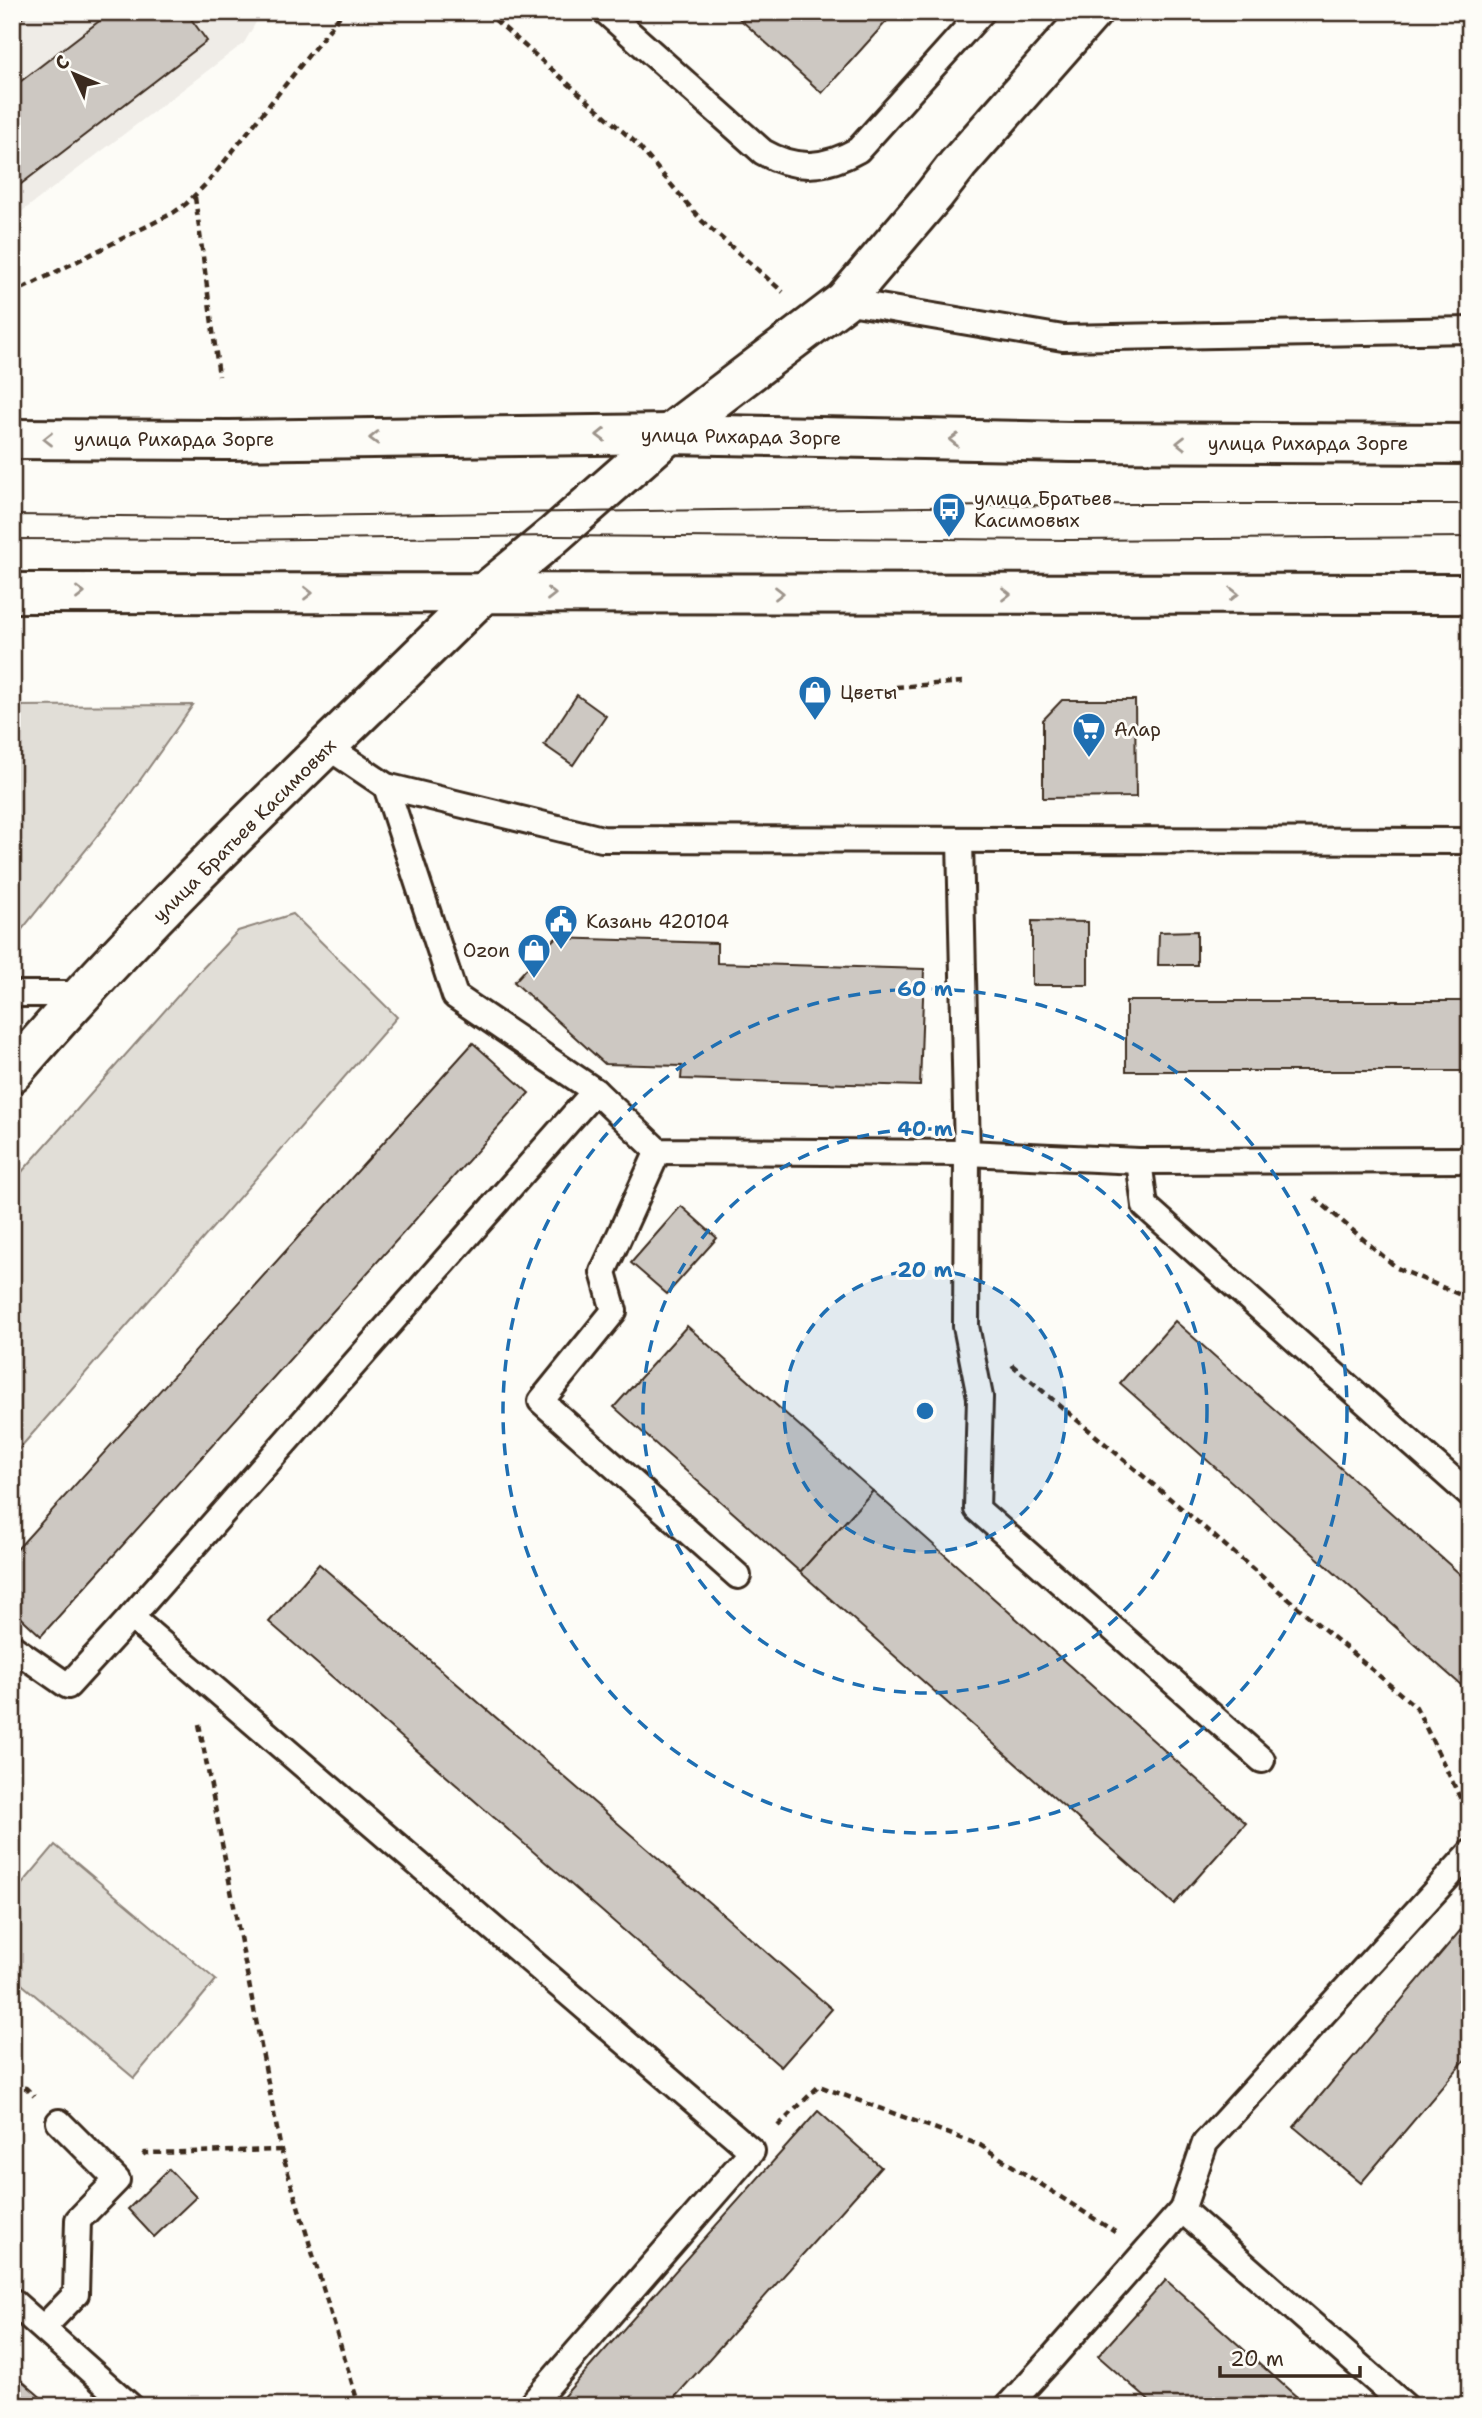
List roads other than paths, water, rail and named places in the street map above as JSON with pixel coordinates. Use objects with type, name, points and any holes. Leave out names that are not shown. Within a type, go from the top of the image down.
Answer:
[{"type":"main road","points":[[669,433],[844,301],[958,164],[1092,12]]},
{"type":"main road","name":"улица Рихарда Зорге","points":[[12,439],[229,440],[669,433],[1071,442],[1470,444]]},
{"type":"main road","name":"улица Братьев Касимовых","points":[[12,1073],[80,994],[483,594],[669,433]]},
{"type":"main road","points":[[12,593],[1470,594]]},
{"type":"lane","points":[[606,12],[754,146],[777,160],[811,166],[840,160],[859,150],[982,12]]},
{"type":"lane","points":[[844,301],[1063,338],[1470,330]]},
{"type":"lane","points":[[328,747],[386,786],[602,838],[1470,841]]},
{"type":"lane","points":[[386,786],[455,996],[595,1091],[658,1151],[967,1153],[1139,1161],[1470,1160]]},
{"type":"lane","points":[[960,840],[967,1153],[966,1326],[980,1398],[977,1509],[1262,1760]]},
{"type":"lane","points":[[12,994],[80,994]]},
{"type":"lane","points":[[13,1650],[68,1686],[595,1091]]},
{"type":"lane","points":[[658,1151],[603,1272],[614,1311],[541,1401],[738,1576]]},
{"type":"lane","points":[[1139,1161],[1145,1206],[1470,1495]]},
{"type":"lane","points":[[131,1617],[752,2151],[530,2406]]},
{"type":"lane","points":[[1008,2406],[1182,2210],[1205,2143],[1470,1853]]},
{"type":"lane","points":[[43,2328],[76,2294],[78,2220],[117,2180],[59,2122]]},
{"type":"lane","points":[[1182,2210],[1405,2406]]},
{"type":"lane","points":[[12,2301],[130,2406]]},
{"type":"tram line","points":[[12,515],[225,517],[1131,504],[1470,504]]},
{"type":"tram line","points":[[12,539],[225,540],[553,536],[1070,540],[1470,537]]},
{"type":"place","name":"улица Братьев Касимовых","points":[[949,539]]},
{"type":"place","name":"Цветы","points":[[815,722]]},
{"type":"place","name":"Алар","points":[[1089,759]]},
{"type":"place","name":"Казань 420104","points":[[561,951]]},
{"type":"place","name":"Ozon","points":[[534,980]]}]
